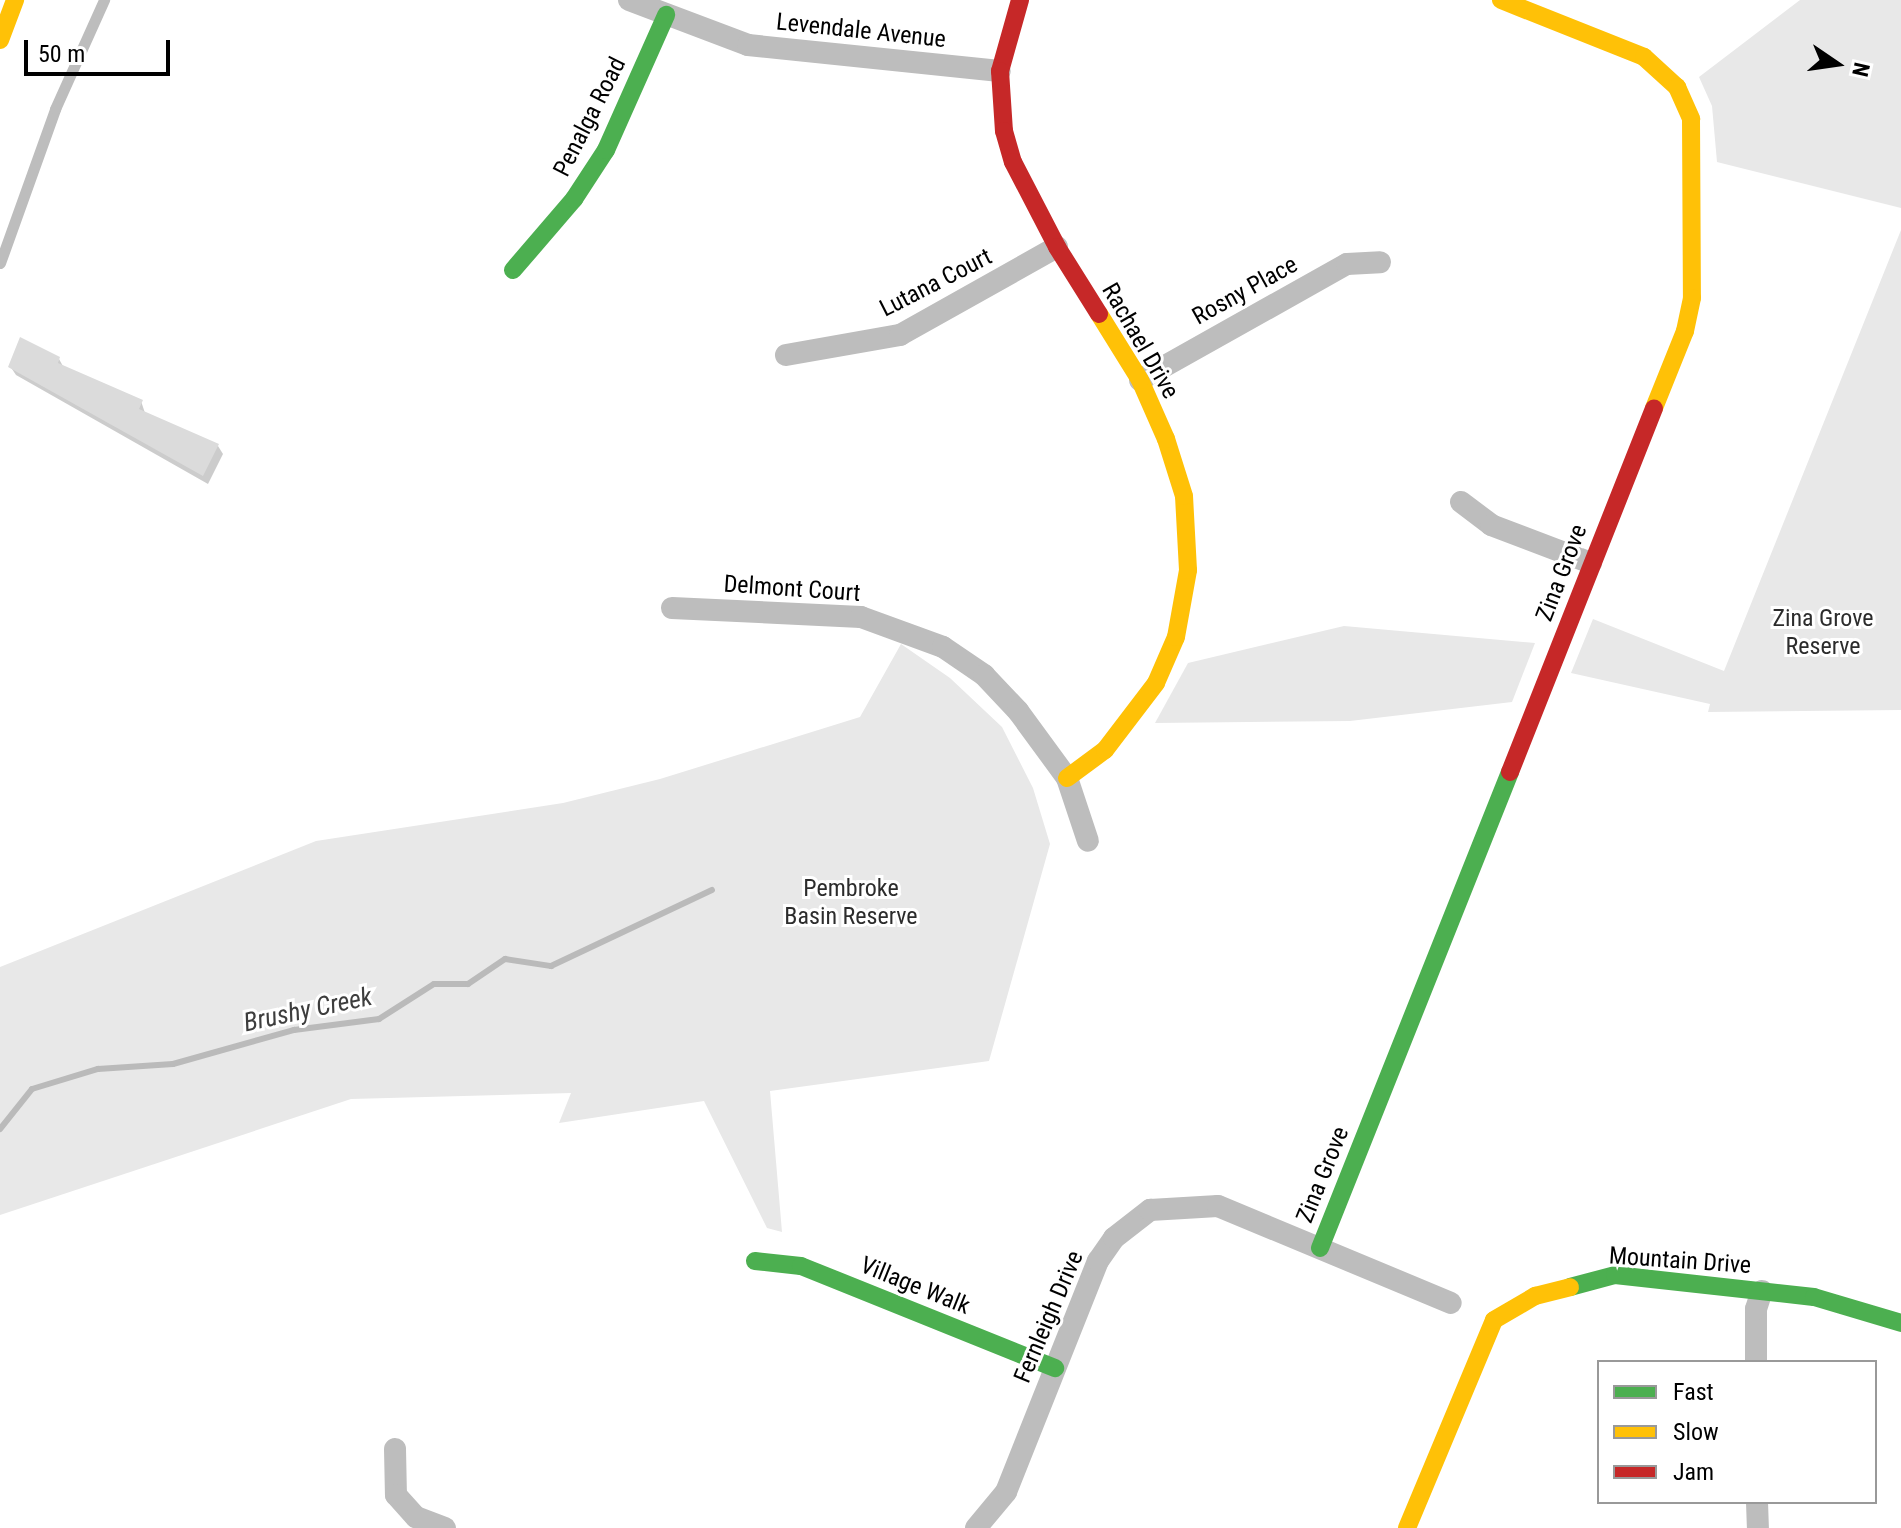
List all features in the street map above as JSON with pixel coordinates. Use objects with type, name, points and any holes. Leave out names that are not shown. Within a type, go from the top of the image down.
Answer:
[{"type":"street","name":"Levendale Avenue","points":[[629,0],[748,45],[1000,71]]},
{"type":"street","name":"Rachael Drive","points":[[1020,0],[1000,71],[1000,101],[1013,162],[1057,247],[1140,380],[1184,496],[1188,570],[1184,603],[1156,683],[1105,750],[1067,778]]},
{"type":"street","name":"Zina Grove","points":[[1320,1248],[1685,331],[1692,298],[1691,119],[1677,87],[1644,57],[1501,0]]},
{"type":"street","name":"Penalga Road","points":[[513,270],[574,199],[606,150],[666,15]]},
{"type":"street","name":"Lutana Court","points":[[786,355],[900,335],[1057,247]]},
{"type":"street","name":"Rosny Place","points":[[1140,380],[1347,264],[1380,262]]},
{"type":"street","points":[[1461,502],[1491,525],[1591,563]]},
{"type":"street","name":"Delmont Court","points":[[672,608],[785,610],[861,617],[909,631],[984,675],[1018,711],[1067,778],[1088,841]]},
{"type":"street","name":"Fernleigh Drive","points":[[976,1528],[1006,1492],[1098,1261],[1129,1223],[1150,1210],[1218,1206],[1451,1303]]},
{"type":"street","name":"Village Walk","points":[[755,1261],[801,1266],[1055,1368]]},
{"type":"street","name":"Mountain Drive","points":[[1407,1528],[1494,1320],[1535,1296],[1615,1275],[1814,1297],[1901,1323]]},
{"type":"street","points":[[1756,1360],[1756,1309],[1762,1291]]},
{"type":"street","points":[[395,1449],[396,1495],[416,1517],[445,1528]]},
{"type":"street","points":[[1757,1504],[1758,1528]]},
{"type":"lane","points":[[0,263],[55,109],[104,0]]},
{"type":"green space","points":[[1800,0],[1901,0],[1901,208],[1717,162],[1712,106],[1699,77]]},
{"type":"green space","name":"Zina Grove Reserve","points":[[1901,230],[1901,710],[1708,712],[1710,704],[1571,673],[1593,619],[1724,671]]},
{"type":"green space","points":[[1344,626],[1535,643],[1512,702],[1350,721],[1155,723],[1188,663]]},
{"type":"green space","name":"Pembroke Basin Reserve","points":[[901,644],[950,678],[1002,727],[1033,788],[1050,844],[989,1061],[770,1091],[782,1232],[767,1228],[704,1101],[559,1123],[571,1093],[351,1099],[0,1215],[0,967],[316,841],[563,803],[660,779],[860,717]]},
{"type":"building","points":[[20,337],[60,357],[58,363],[143,400],[139,409],[219,444],[203,476],[8,367]]},
{"type":"waterway","name":"Brushy Creek","points":[[0,1129],[32,1089],[98,1069],[173,1064],[294,1030],[379,1019],[434,984],[468,984],[505,959],[551,966],[712,890]]},
{"type":"traffic: fast","points":[[513,270],[574,199],[606,150],[666,15]]},
{"type":"traffic: fast","points":[[1320,1248],[1510,772]]},
{"type":"traffic: fast","points":[[755,1261],[801,1266],[1055,1368]]},
{"type":"traffic: fast","points":[[1570,1287],[1615,1275],[1814,1297],[1901,1323]]},
{"type":"traffic: slow","points":[[0,40],[15,0]]},
{"type":"traffic: slow","points":[[1501,0],[1644,57],[1677,87],[1691,119],[1692,298],[1685,331],[1654,408]]},
{"type":"traffic: slow","points":[[1067,778],[1105,750],[1156,683],[1176,637],[1188,570],[1184,496],[1166,439],[1140,380],[1099,314]]},
{"type":"traffic: slow","points":[[1407,1528],[1494,1320],[1535,1296],[1570,1287]]},
{"type":"traffic: jam","points":[[1020,0],[1000,71],[1004,131],[1013,162],[1057,247],[1099,314]]},
{"type":"traffic: jam","points":[[1510,772],[1654,408]]}]
